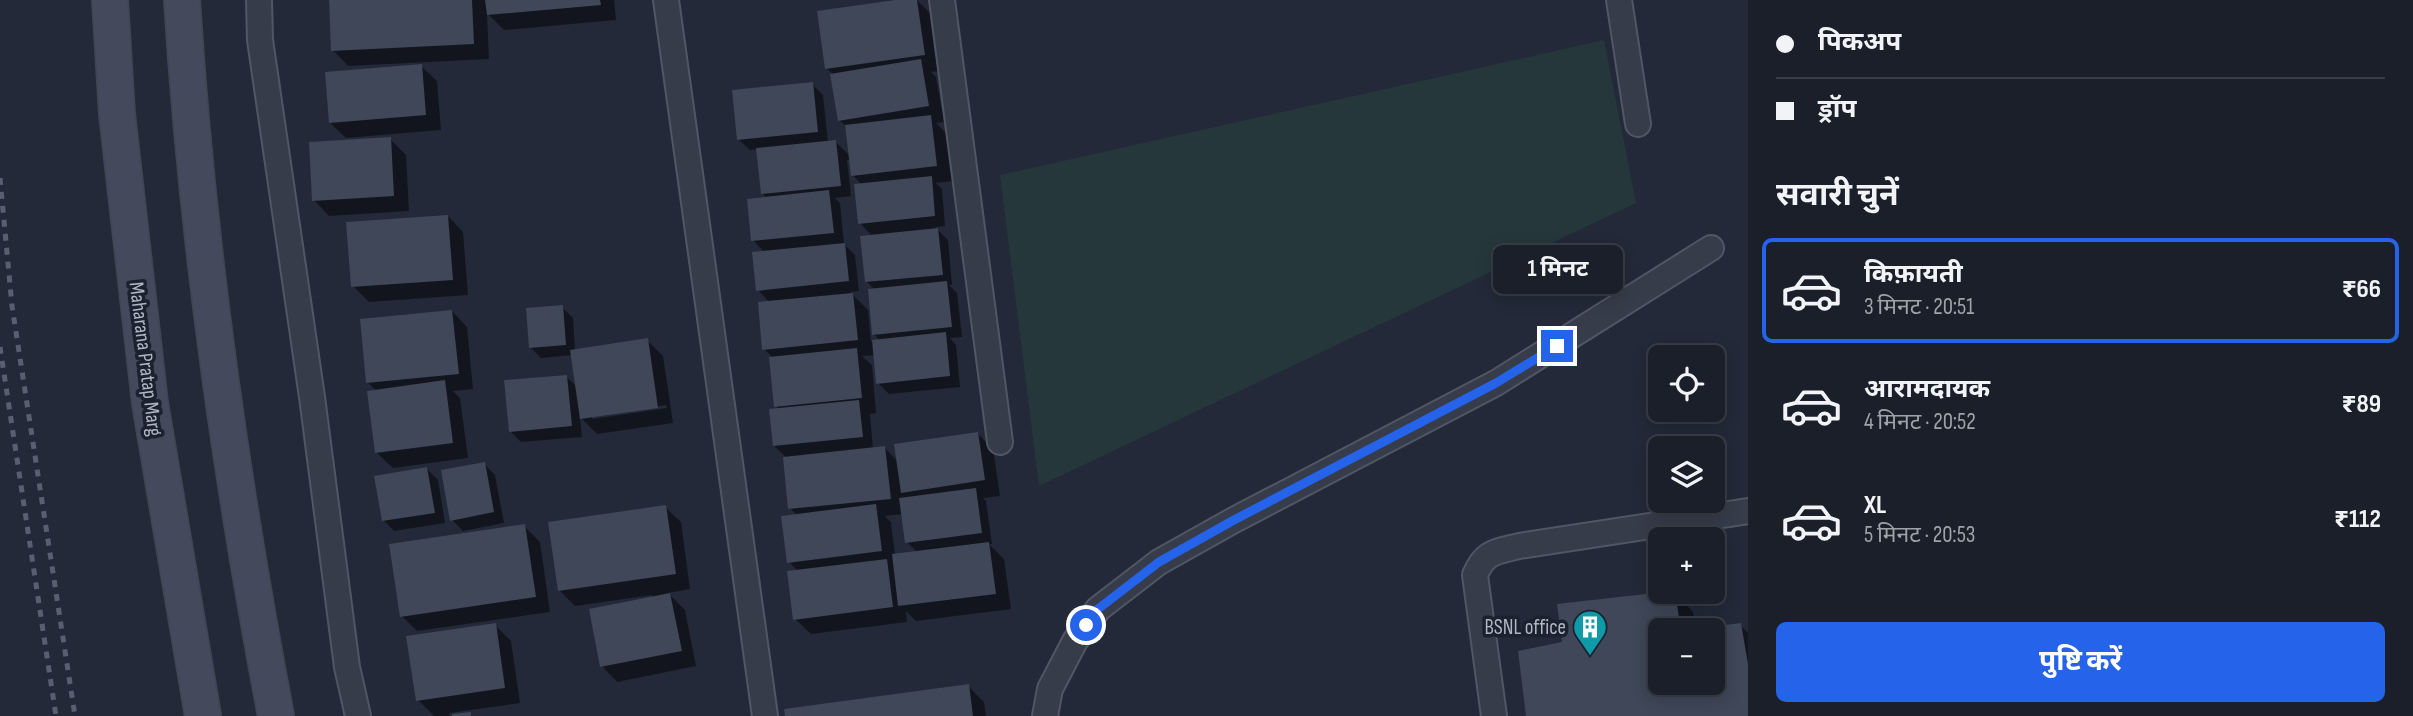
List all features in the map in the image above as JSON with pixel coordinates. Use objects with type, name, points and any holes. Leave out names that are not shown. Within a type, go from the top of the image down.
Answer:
[{"type":"main road","name":"Maharana Pratap Marg","points":[[110,0],[117,114],[149,403],[203,716]]},
{"type":"main road","points":[[182,0],[188,100],[223,398],[276,716]]},
{"type":"street","points":[[259,0],[260,40],[312,397],[347,667],[358,716]]},
{"type":"street","points":[[666,0],[765,716]]},
{"type":"street","points":[[942,0],[1000,442]]},
{"type":"street","points":[[1619,0],[1638,124]]},
{"type":"street","points":[[1045,716],[1050,689],[1075,641],[1098,609],[1159,562],[1496,383],[1711,248]]},
{"type":"street","points":[[1494,716],[1475,575],[1481,562],[1489,554],[1519,546],[1748,511]]},
{"type":"shaded area","points":[[1604,40],[1636,203],[1039,486],[1000,175]]},
{"type":"building","points":[[329,0],[472,0],[474,44],[331,51]]},
{"type":"building","points":[[485,0],[600,0],[601,5],[487,15]]},
{"type":"building","points":[[895,0],[917,0],[925,55],[825,69],[817,11]]},
{"type":"building","points":[[921,59],[929,106],[838,121],[830,74]]},
{"type":"building","points":[[422,64],[426,115],[329,123],[325,72]]},
{"type":"building","points":[[813,82],[818,132],[737,140],[732,90]]},
{"type":"building","points":[[931,115],[937,166],[851,176],[845,125]]},
{"type":"building","points":[[391,137],[394,196],[312,201],[309,142]]},
{"type":"building","points":[[836,140],[841,186],[761,194],[756,148]]},
{"type":"building","points":[[932,176],[935,216],[858,224],[854,184]]},
{"type":"building","points":[[829,190],[834,233],[751,241],[747,199]]},
{"type":"building","points":[[448,215],[453,280],[351,287],[346,222]]},
{"type":"building","points":[[938,228],[943,275],[865,282],[860,236]]},
{"type":"building","points":[[845,243],[849,281],[756,291],[752,252]]},
{"type":"building","points":[[947,281],[952,327],[872,335],[868,289]]},
{"type":"building","points":[[853,293],[858,340],[762,350],[758,302]]},
{"type":"building","points":[[563,305],[566,345],[529,348],[526,308]]},
{"type":"building","points":[[452,310],[459,374],[366,383],[360,319]]},
{"type":"building","points":[[946,332],[950,376],[876,384],[872,340]]},
{"type":"building","points":[[648,338],[658,408],[580,419],[570,350]]},
{"type":"building","points":[[857,348],[862,398],[774,407],[769,357]]},
{"type":"building","points":[[567,375],[572,426],[509,432],[504,380]]},
{"type":"building","points":[[445,380],[453,443],[375,453],[367,391]]},
{"type":"building","points":[[859,400],[863,437],[773,446],[769,409]]},
{"type":"building","points":[[978,432],[985,480],[901,493],[894,444]]},
{"type":"building","points":[[885,446],[891,499],[788,509],[783,457]]},
{"type":"building","points":[[485,462],[494,512],[450,521],[441,470]]},
{"type":"building","points":[[427,467],[435,513],[382,521],[374,476]]},
{"type":"building","points":[[976,488],[982,533],[905,543],[899,498]]},
{"type":"building","points":[[876,504],[882,551],[787,563],[781,516]]},
{"type":"building","points":[[666,505],[676,574],[558,591],[548,522]]},
{"type":"building","points":[[525,524],[536,597],[400,617],[389,544]]},
{"type":"building","points":[[989,542],[996,594],[898,606],[892,554]]},
{"type":"building","points":[[887,559],[893,607],[793,620],[787,571]]},
{"type":"building","points":[[670,593],[682,651],[600,667],[589,609]]},
{"type":"building","name":"BSNL office","points":[[1648,594],[1648,604],[1677,604],[1679,618],[1648,618],[1648,695],[1725,695],[1725,625],[1741,623],[1748,664],[1748,716],[1526,716],[1518,651],[1562,642],[1557,604]]},
{"type":"building","points":[[496,623],[505,688],[416,701],[406,636]]},
{"type":"building","points":[[969,684],[973,716],[785,716],[784,709]]},
{"type":"building","points":[[471,712],[471,716],[452,716],[452,714]]},
{"type":"railway","points":[[0,178],[12,306],[75,716]]},
{"type":"railway","points":[[0,347],[56,716]]},
{"type":"place","name":"BSNL office","points":[[1590,657]]},
{"type":"route","points":[[1086,625],[1098,609],[1159,562],[1496,383],[1557,346]]}]
